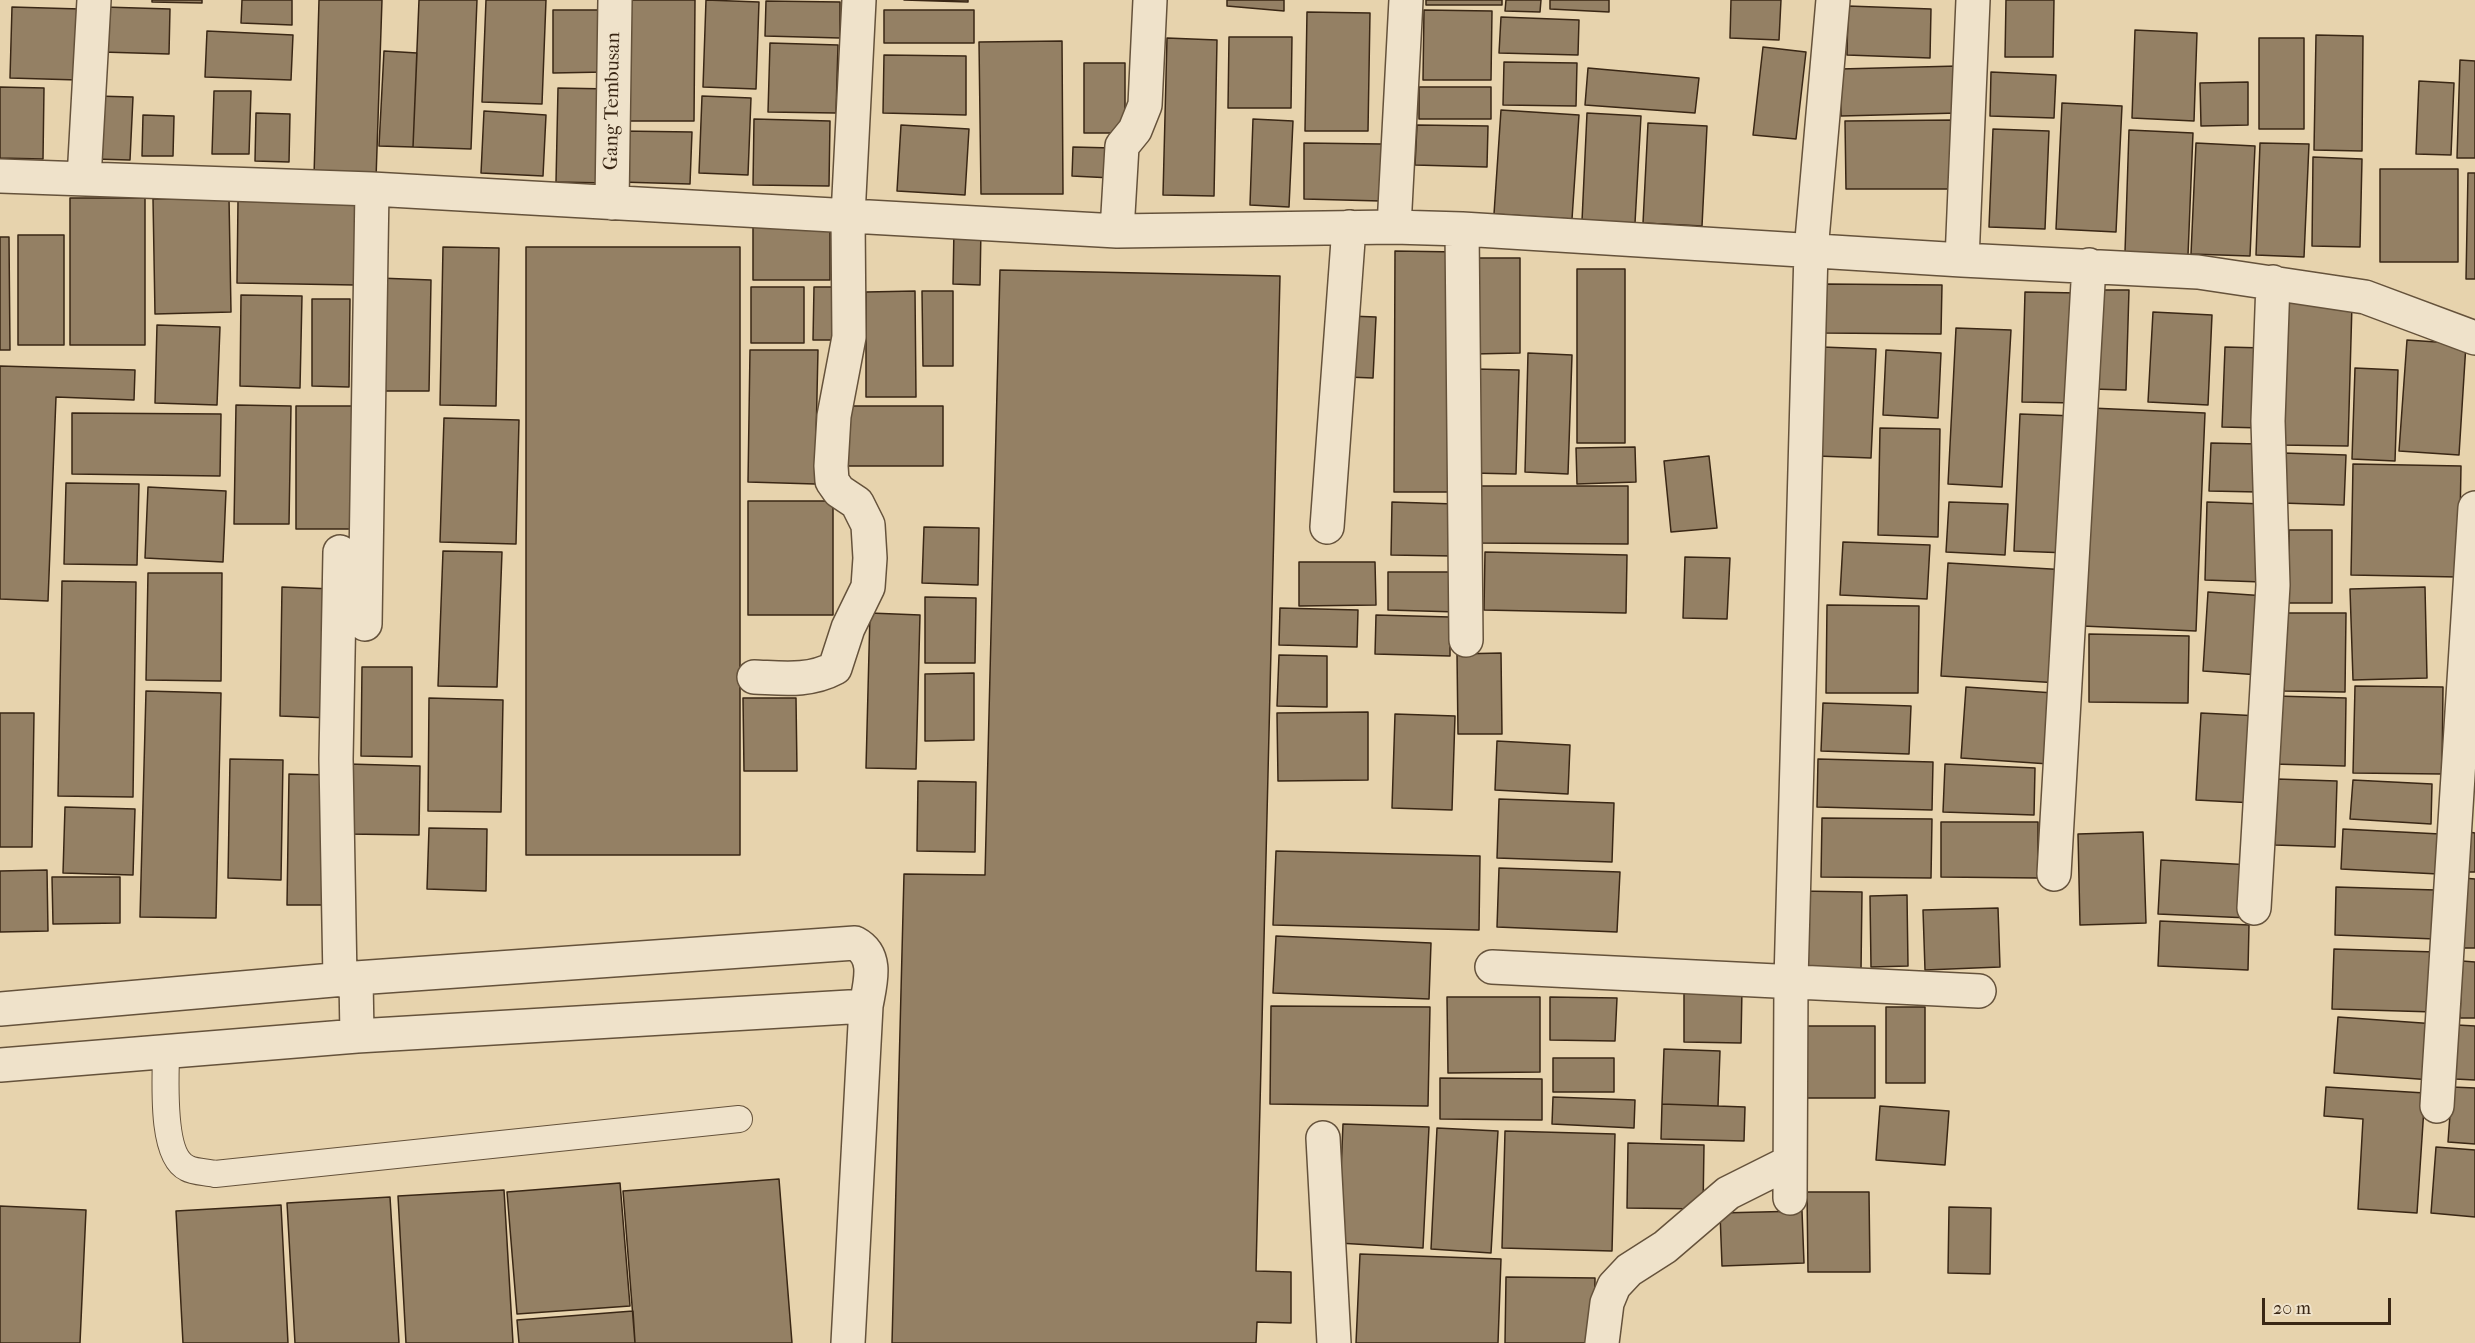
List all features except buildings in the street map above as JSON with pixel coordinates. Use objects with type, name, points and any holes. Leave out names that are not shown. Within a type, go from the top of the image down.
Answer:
[{"type":"street","points":[[84,179],[94,0]]},
{"type":"street","name":"Gang Tembusan","points":[[612,203],[615,0]]},
{"type":"street","points":[[754,677],[799,678],[820,675],[835,668],[848,628],[868,587],[868,525],[857,503],[839,492],[832,481],[834,416],[849,337],[848,216],[859,0]]},
{"type":"street","points":[[1117,231],[1122,146],[1135,130],[1145,105],[1150,0]]},
{"type":"street","points":[[1394,226],[1406,0]]},
{"type":"street","points":[[1790,1197],[1791,980],[1811,251],[1833,0]]},
{"type":"street","points":[[1962,260],[1972,0]]},
{"type":"street","points":[[0,176],[372,189],[1117,231],[1394,226],[2198,272],[2365,297],[2475,338]]},
{"type":"street","points":[[365,624],[372,189]]},
{"type":"street","points":[[1328,527],[1349,227]]},
{"type":"street","points":[[1462,229],[1466,640]]},
{"type":"street","points":[[2054,874],[2089,265]]},
{"type":"street","points":[[2254,908],[2273,585],[2268,421],[2273,282]]},
{"type":"street","points":[[2437,1106],[2475,508]]},
{"type":"street","points":[[340,552],[336,759],[348,979],[357,1036]]},
{"type":"street","points":[[0,1009],[348,979],[846,942],[863,948],[870,957],[871,971],[866,1006],[848,1343]]},
{"type":"street","points":[[1492,967],[1632,976],[1791,980],[1979,991]]},
{"type":"street","points":[[0,1065],[357,1036],[866,1006]]},
{"type":"street","points":[[1323,1138],[1334,1343]]},
{"type":"street","points":[[1602,1343],[1606,1303],[1614,1286],[1629,1270],[1665,1247],[1728,1193],[1790,1162]]},
{"type":"lane","points":[[166,1052],[166,1122],[177,1160],[186,1168],[214,1174],[739,1119]]}]
